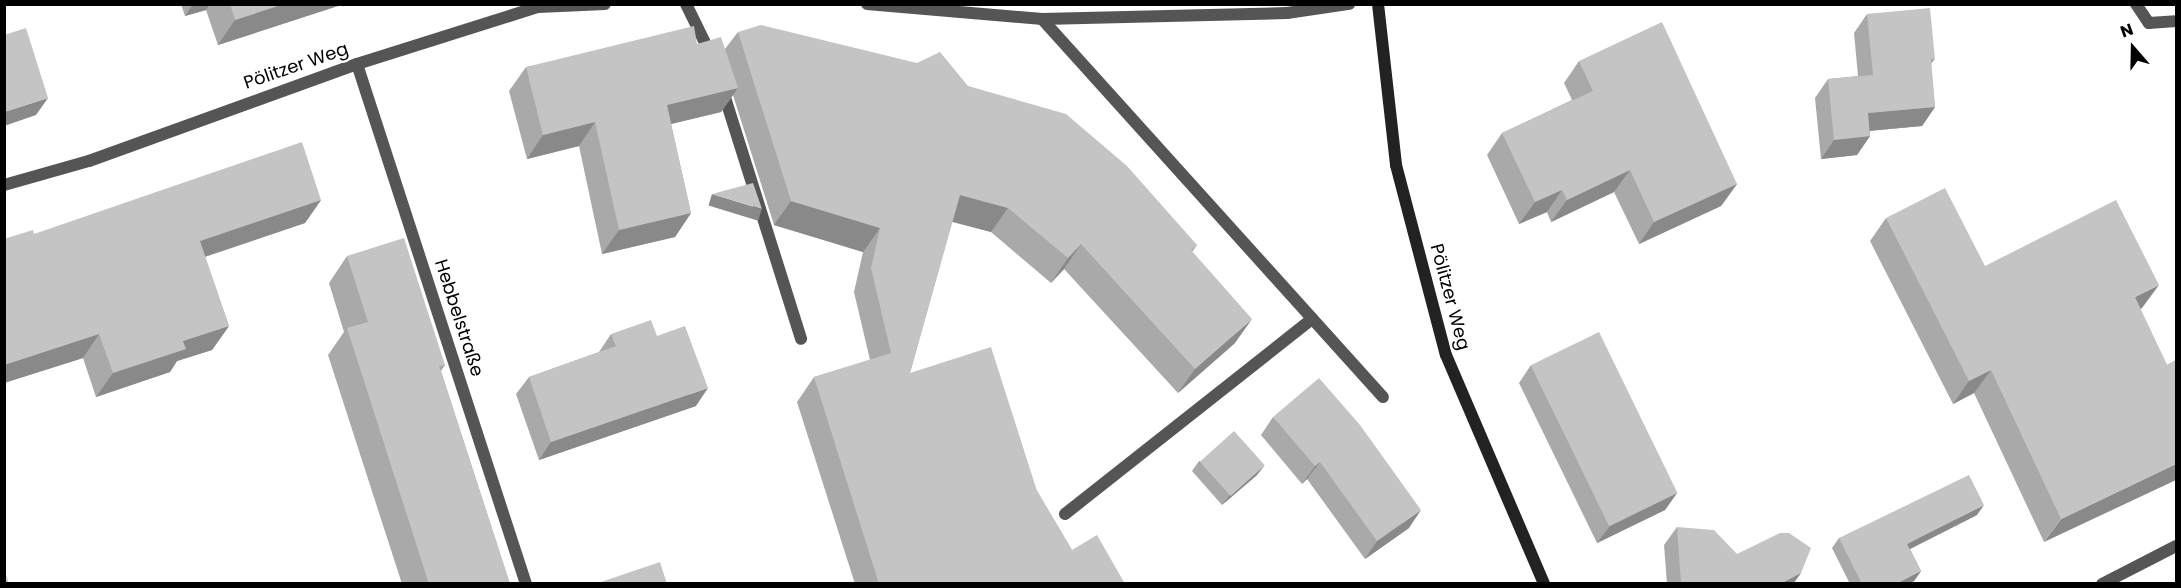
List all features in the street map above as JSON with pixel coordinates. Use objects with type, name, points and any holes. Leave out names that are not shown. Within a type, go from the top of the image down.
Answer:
[{"type":"main road","name":"Pölitzer Weg","points":[[1378,4],[1396,165],[1446,355],[1544,584]]},
{"type":"street","name":"Pölitzer Weg","points":[[4,185],[89,160],[357,64],[537,6],[605,4]]},
{"type":"street","points":[[686,4],[713,60],[801,339]]},
{"type":"street","points":[[867,4],[1042,19],[1287,13],[1349,4]]},
{"type":"street","points":[[2136,4],[2149,23],[2176,21]]},
{"type":"street","points":[[1042,19],[1383,398]]},
{"type":"street","name":"Hebbelstraße","points":[[357,64],[526,584]]},
{"type":"street","points":[[1065,514],[1312,319]]},
{"type":"street","points":[[2102,584],[2176,546]]},
{"type":"building","points":[[230,4],[284,4],[235,20]]},
{"type":"building","points":[[1930,8],[1935,59],[1931,59],[1935,107],[1868,113],[1870,136],[1834,140],[1828,79],[1873,75],[1867,14]]},
{"type":"building","points":[[1662,22],[1737,184],[1654,222],[1630,170],[1567,200],[1562,190],[1535,202],[1502,133],[1593,91],[1579,61]]},
{"type":"building","points":[[761,25],[917,63],[940,52],[968,86],[1066,114],[1127,166],[1197,245],[1191,250],[1252,319],[1195,369],[1081,244],[1068,258],[1008,208],[960,195],[910,373],[991,347],[1037,491],[1072,550],[1097,535],[1125,584],[879,584],[814,377],[891,353],[871,268],[880,228],[791,201],[738,32]]},
{"type":"building","points":[[694,26],[697,44],[721,37],[738,88],[667,105],[691,213],[619,230],[595,122],[543,135],[526,67]]},
{"type":"building","points":[[26,28],[48,98],[4,112],[4,35]]},
{"type":"building","points":[[302,142],[321,200],[200,241],[229,326],[183,341],[186,349],[113,373],[99,334],[4,365],[4,239],[33,230],[34,234]]},
{"type":"building","points":[[753,183],[762,209],[712,194]]},
{"type":"building","points":[[1945,188],[1985,266],[2116,200],[2159,285],[2135,297],[2167,365],[2176,360],[2176,464],[2061,519],[1991,370],[1969,381],[1886,218]]},
{"type":"building","points":[[404,238],[445,365],[439,366],[510,584],[429,584],[347,328],[368,322],[347,256]]},
{"type":"building","points":[[651,320],[657,336],[685,326],[708,388],[551,442],[529,377],[616,346],[611,334]]},
{"type":"building","points":[[1599,332],[1677,493],[1609,526],[1531,365]]},
{"type":"building","points":[[1319,378],[1360,425],[1421,510],[1377,541],[1320,462],[1315,466],[1273,417]]},
{"type":"building","points":[[1234,431],[1265,465],[1231,496],[1200,462]]},
{"type":"building","points":[[1969,475],[1984,505],[1907,544],[1921,571],[1896,584],[1862,584],[1839,538]]},
{"type":"building","points":[[1677,527],[1714,530],[1737,554],[1780,533],[1789,533],[1811,548],[1801,573],[1780,584],[1678,584],[1681,582]]},
{"type":"building","points":[[660,562],[667,584],[595,584]]},
{"type":"building","points":[[4,569],[9,584],[4,584]]}]
